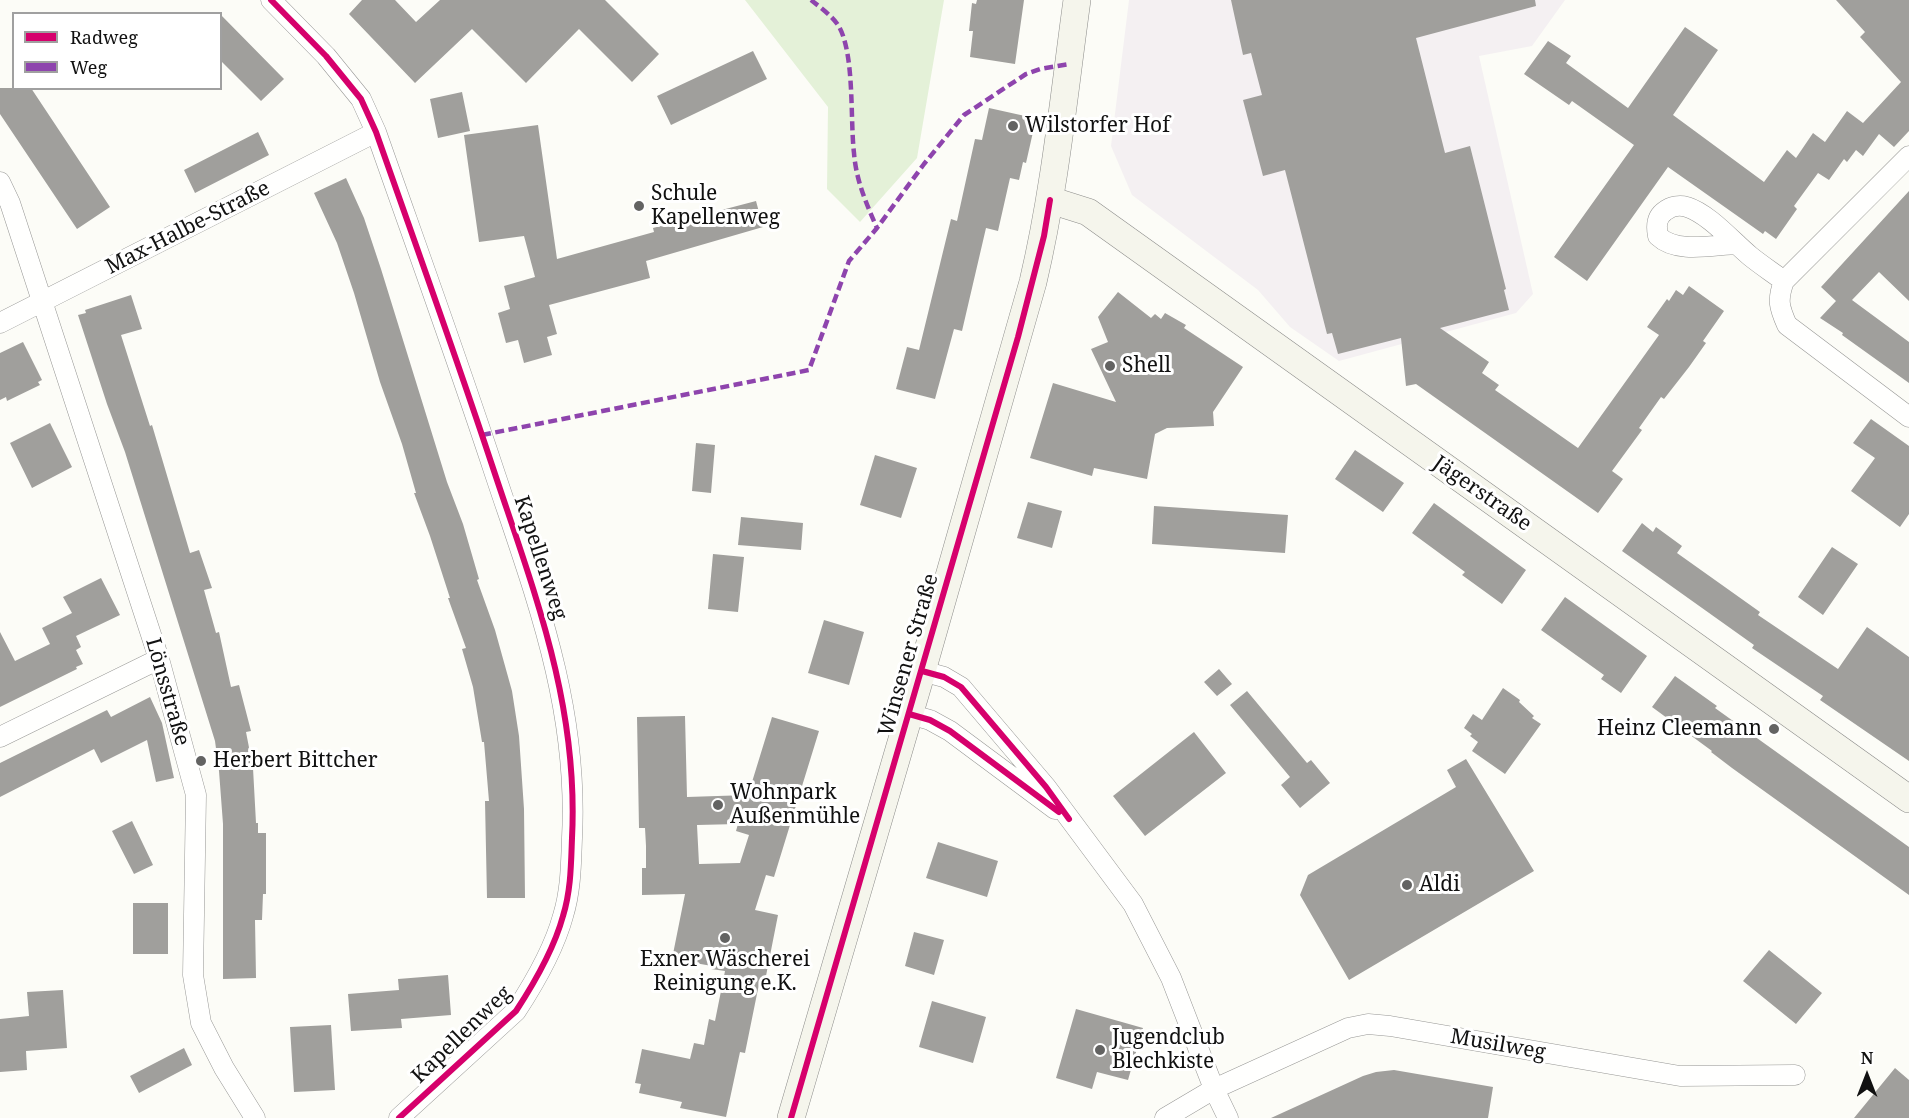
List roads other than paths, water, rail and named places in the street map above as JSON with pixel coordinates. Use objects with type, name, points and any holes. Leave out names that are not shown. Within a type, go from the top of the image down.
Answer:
[{"type":"main road","name":"Winsener Straße","points":[[791,1118],[1018,337],[1044,236],[1077,0]]},
{"type":"main road","name":"Jägerstraße","points":[[1050,200],[1089,212],[1909,800]]},
{"type":"street","name":"Kapellenweg","points":[[271,0],[326,56],[361,99],[376,132],[482,435],[547,630],[567,722],[574,813],[571,873],[564,914],[556,939],[529,992],[516,1011],[399,1118]]},
{"type":"street","name":"Max-Halbe-Straße","points":[[0,323],[376,132]]},
{"type":"street","points":[[1909,156],[1784,281],[1779,295],[1780,307],[1787,325],[1909,417]]},
{"type":"street","name":"Lönsstraße","points":[[0,182],[10,203],[159,659],[196,795],[193,975],[201,1023],[224,1068],[255,1118]]},
{"type":"street","points":[[1737,244],[1784,281]]},
{"type":"street","points":[[0,737],[159,659]]},
{"type":"street","points":[[922,671],[944,677],[961,687],[1046,787],[1133,904],[1171,978],[1214,1089],[1228,1118]]},
{"type":"street","points":[[909,714],[930,720],[950,731],[1070,819]]},
{"type":"street","name":"Musilweg","points":[[1165,1118],[1214,1089],[1348,1028],[1368,1024],[1680,1076],[1795,1075]]},
{"type":"place","name":"Wilstorfer Hof","points":[[1013,126]]},
{"type":"place","name":"Schule Kapellenweg","points":[[639,206]]},
{"type":"place","name":"Shell","points":[[1110,366]]},
{"type":"place","name":"Heinz Cleemann","points":[[1774,729]]},
{"type":"place","name":"Herbert Bittcher","points":[[201,761]]},
{"type":"place","name":"Wohnpark Außenmühle","points":[[718,805]]},
{"type":"place","name":"Aldi","points":[[1407,885]]},
{"type":"place","name":"Exner Wäscherei Reinigung e.K.","points":[[725,938]]},
{"type":"place","name":"Jugendclub Blechkiste","points":[[1100,1050]]}]
